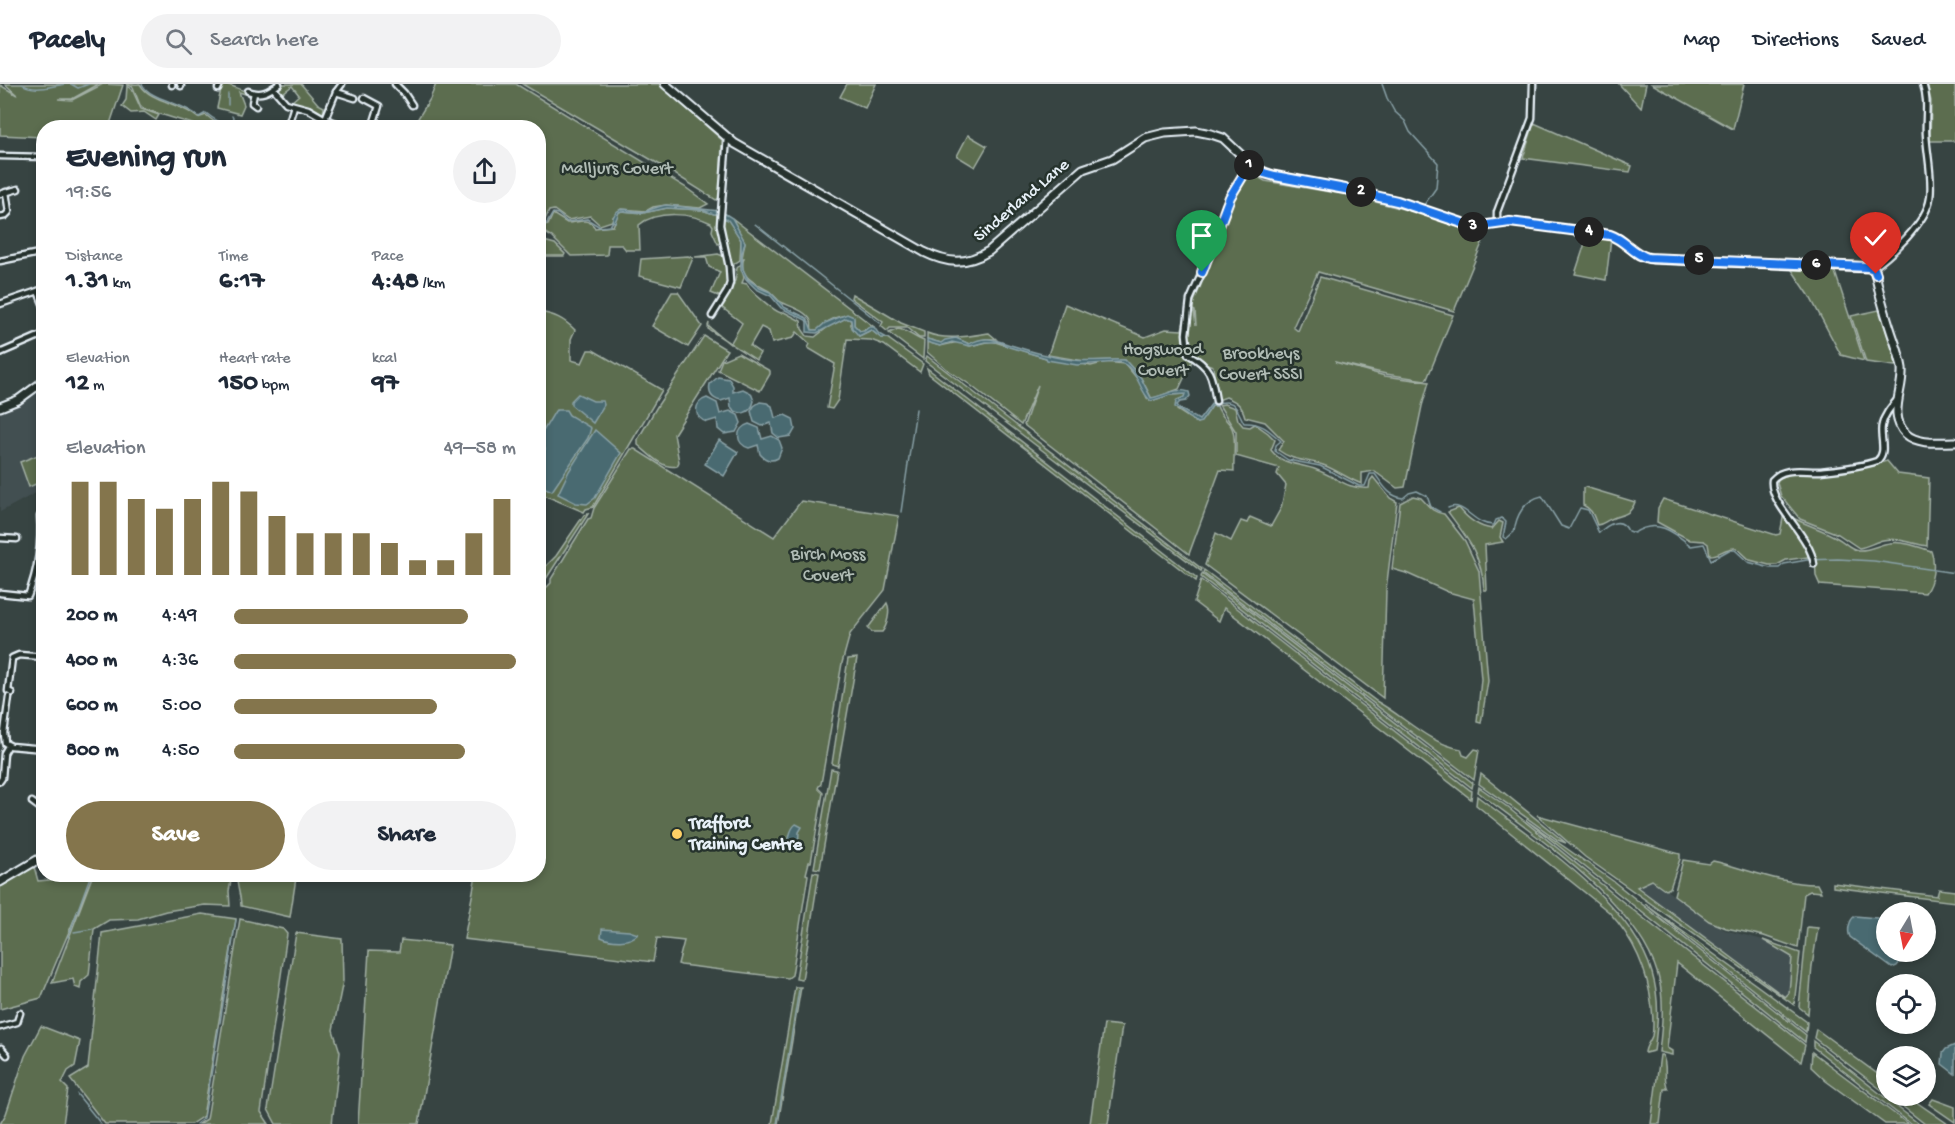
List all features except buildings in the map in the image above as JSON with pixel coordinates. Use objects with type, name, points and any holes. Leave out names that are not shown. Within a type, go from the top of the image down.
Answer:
[{"type":"street","points":[[248,91],[261,94],[279,84]]},
{"type":"street","points":[[273,88],[285,103],[308,109],[325,119],[336,92],[342,84]]},
{"type":"street","points":[[395,84],[412,105]]},
{"type":"street","name":"Sinderland Lane","points":[[665,84],[727,138],[924,252],[956,262],[975,259],[989,251],[1079,171],[1112,159],[1145,138],[1175,132],[1196,131],[1211,134],[1229,143],[1250,164],[1264,173],[1397,201],[1474,227],[1497,223],[1520,223],[1610,235],[1619,239],[1639,255],[1653,259],[1873,268]]},
{"type":"street","points":[[1497,223],[1497,212],[1532,118],[1533,84]]},
{"type":"street","points":[[1923,84],[1927,103],[1926,132],[1930,202],[1922,218],[1899,246],[1890,256],[1873,268],[1902,368],[1897,400],[1899,421],[1909,436],[1922,441],[1955,442]]},
{"type":"street","points":[[336,92],[355,99]]},
{"type":"street","points":[[254,93],[252,103],[256,106]]},
{"type":"street","points":[[364,98],[380,106],[375,120]]},
{"type":"street","points":[[291,120],[295,106]]},
{"type":"street","points":[[712,316],[728,292],[730,284],[720,220],[727,138]]},
{"type":"street","points":[[0,156],[36,157]]},
{"type":"street","points":[[1216,401],[1211,374],[1208,369],[1188,354],[1187,315],[1190,300],[1210,254],[1226,206],[1250,164]]},
{"type":"street","points":[[0,194],[18,189]]},
{"type":"street","points":[[0,217],[9,212],[6,192]]},
{"type":"street","points":[[0,261],[36,252]]},
{"type":"street","points":[[0,304],[36,292]]},
{"type":"street","points":[[0,353],[36,337]]},
{"type":"street","points":[[0,407],[18,400],[36,387]]},
{"type":"street","points":[[1814,564],[1813,556],[1805,540],[1777,499],[1772,480],[1780,474],[1794,470],[1822,471],[1877,461],[1883,450],[1881,431],[1883,421],[1897,400]]},
{"type":"street","points":[[0,538],[17,539]]},
{"type":"street","points":[[0,593],[28,596],[36,568]]},
{"type":"street","points":[[8,746],[4,739],[12,658],[19,655],[36,656]]},
{"type":"street","points":[[8,746],[36,748]]},
{"type":"street","points":[[0,781],[4,753],[8,746]]},
{"type":"street","points":[[32,801],[36,804]]},
{"type":"street","points":[[1,880],[36,860]]},
{"type":"street","points":[[0,1027],[17,1022],[20,1013]]},
{"type":"shaded area","points":[[36,390],[36,493],[0,512],[0,412],[23,401]]},
{"type":"shaded area","points":[[1652,880],[1725,930],[1763,940],[1792,957],[1789,993],[1785,997],[1636,886]]},
{"type":"green space","points":[[5,84],[99,84],[72,99],[58,99],[72,100],[103,84],[123,85],[111,120],[36,120],[36,137],[0,135],[0,85],[17,95]]},
{"type":"green space","points":[[126,84],[140,84],[151,95],[159,99],[198,118],[206,115],[212,120],[179,120],[144,109],[133,87]]},
{"type":"green space","points":[[282,84],[301,84],[318,104],[324,107],[323,114],[309,106],[291,102],[299,95],[292,86],[283,93],[287,100],[278,88]]},
{"type":"green space","name":"Malljurs Covert","points":[[436,84],[516,84],[685,187],[708,204],[700,208],[666,205],[653,207],[646,211],[621,209],[612,221],[600,225],[590,216],[568,220],[554,210],[549,211],[546,218],[546,120],[417,120]]},
{"type":"green space","points":[[522,84],[659,84],[722,140],[720,198],[716,200]]},
{"type":"green space","points":[[847,84],[876,84],[865,108],[840,97]]},
{"type":"green space","points":[[1619,84],[1646,84],[1641,108]]},
{"type":"green space","points":[[1652,84],[1744,84],[1733,129]]},
{"type":"green space","points":[[1927,84],[1955,84],[1955,141],[1930,141],[1931,101]]},
{"type":"green space","points":[[222,85],[245,91],[245,94],[239,92],[244,105],[240,114],[217,108]]},
{"type":"green space","points":[[127,86],[132,89],[141,109],[159,115],[156,120],[144,112],[131,113],[122,106],[126,100]]},
{"type":"green space","points":[[1534,123],[1632,166],[1630,172],[1523,158]]},
{"type":"green space","points":[[968,135],[987,146],[975,167],[957,156]]},
{"type":"green space","points":[[1250,172],[1265,181],[1349,195],[1415,212],[1485,236],[1454,311],[1318,272],[1293,327],[1298,331],[1320,277],[1453,315],[1425,380],[1335,362],[1385,376],[1429,382],[1405,487],[1397,488],[1374,471],[1362,473],[1362,484],[1323,465],[1284,454],[1278,450],[1284,441],[1265,422],[1245,417],[1241,407],[1226,397],[1218,400],[1213,366],[1193,359],[1179,389],[1152,399],[1141,378],[1125,360],[1084,361],[1048,355],[1065,304],[1145,337],[1166,329],[1182,330],[1186,312],[1194,312],[1196,325],[1195,311],[1191,309],[1211,261],[1232,198]]},
{"type":"green space","points":[[667,208],[702,210],[719,214],[720,243],[718,244],[712,231],[711,223],[684,215],[664,215],[646,220],[639,225],[640,250],[626,250],[622,245],[608,245],[607,255],[571,256],[546,233],[546,225],[553,214],[567,223],[586,221],[595,228],[613,226],[619,212],[622,211],[643,213]]},
{"type":"green space","points":[[723,218],[728,219],[741,240],[740,260],[734,264],[733,279],[731,279]]},
{"type":"green space","points":[[732,218],[874,327],[860,331],[854,325],[854,319],[846,315],[833,319],[817,330],[812,330],[809,317],[779,301],[769,291],[745,275],[744,258],[742,258],[745,242]]},
{"type":"green space","points":[[1588,234],[1611,238],[1606,280],[1575,274]]},
{"type":"green space","points":[[546,242],[555,244],[565,254],[564,256],[546,256]]},
{"type":"green space","points":[[718,254],[723,256],[728,277],[727,288],[721,297],[711,293],[720,272],[709,267],[706,257],[695,257]]},
{"type":"green space","points":[[688,256],[693,258],[681,287],[639,276],[641,259]]},
{"type":"green space","points":[[741,264],[744,278],[742,283],[747,284],[773,309],[801,321],[802,329],[807,336],[815,337],[846,318],[851,320],[851,325],[859,336],[871,330],[881,338],[887,338],[923,364],[920,372],[884,345],[871,340],[847,339],[838,400],[832,409],[827,408],[835,364],[808,348],[810,344],[797,332],[793,338],[772,343],[769,331],[761,327],[750,346],[760,353],[756,360],[730,343],[742,323],[720,306],[731,282],[735,281],[737,268]]},
{"type":"green space","points":[[1790,267],[1834,269],[1864,361],[1841,355],[1809,295]]},
{"type":"green space","points":[[672,292],[678,292],[702,326],[688,347],[652,326]]},
{"type":"green space","points":[[852,294],[901,323],[924,332],[924,338],[919,338],[907,328],[890,328],[887,331],[881,326],[883,322],[851,298]]},
{"type":"green space","points":[[1879,310],[1896,366],[1866,362],[1851,316]]},
{"type":"green space","points":[[546,313],[567,323],[575,330],[571,339],[571,360],[582,363],[588,350],[593,350],[662,390],[593,507],[584,512],[546,496]]},
{"type":"green space","points":[[708,326],[725,340],[708,329]]},
{"type":"green space","points":[[898,329],[924,341],[923,359],[889,333]]},
{"type":"green space","points":[[927,333],[950,337],[989,333],[996,339],[985,339],[969,344],[956,338],[941,343],[927,339]]},
{"type":"green space","points":[[704,336],[727,350],[674,434],[679,462],[677,466],[667,466],[638,445],[638,439]]},
{"type":"green space","points":[[992,341],[1046,358],[1091,366],[1106,362],[1125,364],[1140,382],[1147,398],[1151,401],[1169,395],[1185,394],[1185,397],[1177,400],[1177,410],[1197,423],[1204,418],[1212,406],[1217,406],[1233,431],[1234,471],[1220,470],[1189,554],[1024,425],[1038,385],[1021,425],[927,352],[927,342],[940,346],[958,342],[970,346]]},
{"type":"green space","points":[[738,353],[770,371],[760,391],[718,370],[722,360]]},
{"type":"green space","points":[[927,356],[1202,569],[1201,571],[925,361]]},
{"type":"green space","points":[[927,368],[1197,578],[1196,581],[929,374]]},
{"type":"green space","points":[[1224,404],[1235,408],[1238,420],[1243,426],[1250,427],[1255,424],[1268,433],[1275,440],[1271,450],[1281,459],[1317,470],[1355,487],[1369,488],[1373,477],[1390,498],[1397,502],[1386,590],[1383,698],[1205,565],[1216,533],[1231,541],[1241,521],[1247,523],[1250,517],[1271,526],[1281,508],[1286,485],[1277,474],[1279,468],[1236,456],[1236,432],[1219,405]]},
{"type":"green space","name":"Trafford Training Centre","points":[[631,449],[635,449],[774,537],[801,501],[899,516],[885,590],[850,634],[842,663],[821,784],[818,788],[823,793],[811,862],[809,862],[806,874],[808,875],[792,975],[788,978],[678,964],[684,941],[657,938],[653,962],[464,939],[475,882],[546,882],[546,588],[588,519],[591,518],[594,508]]},
{"type":"green space","points":[[36,456],[36,484],[29,487],[20,462]]},
{"type":"green space","points":[[1887,461],[1898,474],[1929,478],[1927,546],[1888,539],[1859,548],[1838,534],[1800,519],[1781,496],[1777,483],[1778,479],[1802,472]]},
{"type":"green space","points":[[1583,488],[1635,502],[1625,514],[1597,525],[1591,511],[1583,505]]},
{"type":"green space","points":[[1413,496],[1421,498],[1433,510],[1444,514],[1465,541],[1479,571],[1488,681],[1481,723],[1477,722],[1481,679],[1474,599],[1448,592],[1392,569],[1400,503]]},
{"type":"green space","points":[[1663,499],[1776,535],[1780,534],[1784,513],[1832,535],[1855,549],[1862,550],[1895,543],[1916,546],[1931,551],[1932,578],[1925,593],[1820,585],[1816,576],[1815,556],[1769,565],[1750,560],[1737,548],[1710,555],[1708,544],[1704,541],[1690,540],[1657,522],[1658,508]]},
{"type":"green space","points":[[1459,508],[1473,522],[1487,528],[1492,529],[1499,521],[1503,523],[1500,537],[1503,542],[1485,545],[1487,590],[1484,590],[1483,578],[1473,548],[1448,512]]},
{"type":"green space","points":[[588,514],[546,579],[546,566],[556,556],[584,515]]},
{"type":"green space","points":[[1204,570],[1376,701],[1427,735],[1461,749],[1463,755],[1468,757],[1475,749],[1479,750],[1474,780],[1203,573]]},
{"type":"green space","points":[[1202,574],[1473,783],[1472,788],[1201,577]]},
{"type":"green space","points":[[1201,580],[1472,791],[1471,799],[1224,608],[1219,621],[1194,602]]},
{"type":"green space","points":[[887,603],[888,614],[884,629],[882,632],[872,632],[868,628]]},
{"type":"green space","points":[[857,658],[838,766],[832,764],[848,659]]},
{"type":"green space","points":[[831,769],[837,770],[820,869],[814,868]]},
{"type":"green space","points":[[1481,774],[1566,843],[1558,840],[1479,784]]},
{"type":"green space","points":[[1479,787],[1506,806],[1628,906],[1805,1045],[1801,1062],[1677,963],[1667,1048],[1672,1051],[1672,1055],[1659,1052],[1662,994],[1658,975],[1647,948],[1629,922],[1582,873],[1478,792]]},
{"type":"green space","points":[[1477,796],[1578,874],[1603,897],[1624,922],[1641,947],[1655,983],[1658,1012],[1654,1051],[1645,1053],[1652,1036],[1653,1026],[1647,981],[1633,944],[1626,933],[1609,912],[1476,805]]},
{"type":"green space","points":[[1537,815],[1680,854],[1670,888],[1666,890],[1652,880],[1637,887],[1785,997],[1789,993],[1792,957],[1763,940],[1800,953],[1794,1005],[1585,857]]},
{"type":"green space","points":[[1526,820],[1613,881],[1806,1035],[1805,1042]]},
{"type":"green space","points":[[1683,860],[1709,864],[1713,861],[1791,882],[1817,884],[1821,892],[1810,891],[1804,894],[1798,948],[1709,921],[1674,895]]},
{"type":"green space","points":[[33,863],[36,882],[90,882],[41,998],[0,1009],[0,884]]},
{"type":"green space","points":[[813,872],[819,873],[802,980],[796,979]]},
{"type":"green space","points":[[90,882],[231,882],[230,906],[205,905],[166,911],[138,919],[109,920],[94,929],[89,975],[81,982],[80,989],[75,987],[73,979],[52,983]]},
{"type":"green space","points":[[238,882],[295,882],[290,917],[241,906]]},
{"type":"green space","points":[[1833,883],[1937,896],[1939,889],[1955,891],[1955,902],[1833,887]]},
{"type":"green space","points":[[1645,904],[1807,1022],[1806,1032]]},
{"type":"green space","points":[[202,914],[236,919],[203,1116],[191,1124],[105,1124],[70,1079],[88,1068],[102,933]]},
{"type":"green space","points":[[240,919],[283,929],[287,934],[261,1112],[269,1124],[199,1124],[207,1119]]},
{"type":"green space","points":[[1807,927],[1818,928],[1808,1014],[1799,1007]]},
{"type":"green space","points":[[296,933],[342,939],[343,981],[333,1030],[340,1052],[332,1124],[276,1124],[268,1109]]},
{"type":"green space","points":[[401,940],[450,945],[419,1124],[358,1124],[369,951],[399,952]]},
{"type":"green space","points":[[795,987],[801,987],[778,1124],[772,1124]]},
{"type":"green space","points":[[1104,1024],[1122,1026],[1108,1124],[1090,1124]]},
{"type":"green space","points":[[41,1026],[80,1041],[75,1066],[68,1071],[62,1083],[68,1089],[63,1124],[0,1124],[6,1114],[25,1056]]},
{"type":"green space","points":[[1816,1029],[1876,1073],[1876,1086],[1814,1038]]},
{"type":"green space","points":[[1813,1041],[1876,1090],[1876,1096],[1813,1047]]},
{"type":"green space","points":[[1812,1052],[1876,1100],[1876,1106],[1884,1106],[1908,1124],[1885,1124],[1826,1081],[1811,1067]]},
{"type":"green space","points":[[1660,1055],[1665,1063],[1668,1089],[1664,1089],[1660,1124],[1651,1124]]},
{"type":"green space","points":[[1936,1100],[1955,1107],[1955,1122],[1932,1106],[1936,1106]]},
{"type":"green space","points":[[1888,1106],[1896,1106],[1919,1124],[1911,1124]]},
{"type":"green space","points":[[1902,1106],[1922,1106],[1948,1124],[1925,1124]]},
{"type":"water","points":[[666,205],[719,211],[719,214],[702,210],[667,208],[643,213],[622,211],[619,212],[615,222],[612,221],[615,214],[622,209],[641,212]]},
{"type":"water","points":[[724,213],[732,218],[745,242],[742,254],[743,269],[748,279],[770,292],[784,307],[807,318],[812,330],[817,330],[825,323],[847,314],[854,317],[854,325],[860,331],[874,327],[878,333],[887,338],[881,338],[871,330],[859,336],[852,328],[851,320],[846,318],[817,333],[807,332],[806,320],[781,308],[771,296],[756,289],[746,279],[741,270],[741,240],[728,220],[723,218]]},
{"type":"water","points":[[956,338],[969,344],[981,339],[992,339],[1036,353],[1066,359],[1125,360],[1141,378],[1151,398],[1174,391],[1189,392],[1190,396],[1186,401],[1177,405],[1199,420],[1212,403],[1216,403],[1217,406],[1212,406],[1201,422],[1197,423],[1175,407],[1176,401],[1185,394],[1170,395],[1151,401],[1143,392],[1131,369],[1119,362],[1077,365],[1047,360],[999,342],[985,342],[970,346],[952,342],[940,346],[927,342],[927,339],[941,343]]},
{"type":"water","points":[[718,377],[729,379],[733,392],[743,389],[751,393],[754,401],[748,411],[741,413],[734,410],[731,407],[730,398],[721,401],[713,397],[710,393],[710,384]]},
{"type":"water","points":[[578,394],[593,401],[603,401],[604,405],[593,423],[571,405],[571,401]]},
{"type":"water","points":[[707,398],[717,403],[720,414],[730,411],[738,415],[741,423],[736,432],[724,434],[718,429],[717,419],[707,422],[699,417],[697,406]]},
{"type":"water","points":[[760,402],[772,406],[775,418],[785,415],[793,419],[795,429],[791,436],[779,438],[773,433],[771,423],[762,426],[754,422],[751,411]]},
{"type":"water","points":[[566,410],[569,415],[591,428],[588,438],[552,491],[546,488],[546,426],[555,411]]},
{"type":"water","points":[[749,424],[759,428],[762,439],[772,436],[779,440],[782,448],[778,458],[766,459],[760,454],[758,445],[749,448],[741,443],[739,432]]},
{"type":"water","points":[[595,430],[621,453],[595,498],[587,504],[576,503],[558,494],[569,471]]},
{"type":"water","points":[[719,440],[738,452],[724,476],[705,464]]},
{"type":"water","points":[[796,824],[802,827],[799,832],[798,848],[789,850],[790,836]]},
{"type":"water","points":[[1855,916],[1876,918],[1876,956],[1850,937],[1851,920]]},
{"type":"water","points":[[602,929],[638,934],[630,939],[615,941],[601,937]]},
{"type":"water","points":[[1884,962],[1900,962],[1892,968]]},
{"type":"water","points":[[1955,1045],[1955,1074],[1942,1064],[1943,1053]]},
{"type":"waterway","points":[[22,84],[33,88],[67,84]]},
{"type":"waterway","points":[[71,84],[78,88],[89,84]]},
{"type":"waterway","points":[[142,84],[146,90],[160,98],[184,107],[199,117],[206,113],[215,120]]},
{"type":"waterway","points":[[1382,84],[1394,111],[1405,121],[1410,132],[1438,163],[1436,188],[1424,205]]},
{"type":"waterway","points":[[228,94],[228,105]]},
{"type":"waterway","points":[[232,116],[234,120]]},
{"type":"waterway","points":[[546,225],[553,213],[558,214],[567,222],[587,219],[600,227],[610,226],[613,221]]},
{"type":"waterway","points":[[755,224],[880,323]]},
{"type":"waterway","points":[[1215,404],[1231,403],[1244,423],[1260,425],[1269,430],[1281,441],[1276,445],[1275,451],[1288,460],[1320,466],[1359,486],[1365,486],[1370,474],[1375,474],[1387,490],[1394,495],[1403,498],[1417,491],[1427,496],[1431,507],[1440,512]]},
{"type":"waterway","points":[[901,512],[916,409]]},
{"type":"waterway","points":[[1448,508],[1459,507],[1487,524],[1494,525],[1496,520],[1502,518],[1506,522],[1503,537],[1506,539],[1514,532],[1519,515],[1526,505],[1542,496],[1561,526],[1569,529],[1580,508],[1588,510],[1599,533],[1614,523],[1622,524],[1628,531],[1634,533],[1650,527],[1664,528],[1691,546],[1704,544],[1711,560],[1729,550],[1735,550],[1748,562],[1770,568],[1779,568],[1784,564],[1807,560],[1838,559],[1874,561],[1955,573]]},
{"type":"waterway","points":[[72,926],[88,882]]},
{"type":"waterway","points":[[220,1023],[236,920]]},
{"type":"waterway","points":[[68,937],[72,927]]},
{"type":"waterway","points":[[74,932],[92,929]]},
{"type":"waterway","points":[[777,1124],[799,989]]},
{"type":"waterway","points":[[196,1124],[204,1118],[219,1027]]},
{"type":"waterway","points":[[77,1094],[101,1124]]},
{"type":"place","name":"Trafford Training Centre","points":[[677,834]]},
{"type":"route","points":[[1202,272],[1222,214],[1234,188],[1250,164],[1264,173],[1397,201],[1474,227],[1510,222],[1610,235],[1648,258],[1868,267],[1873,268],[1876,274]]},
{"type":"park label","name":"Hogswood Covert","points":[[1163,360]]},
{"type":"park label","name":"Brookheys Covert SSSI","points":[[1261,364]]},
{"type":"park label","name":"Birch Moss Covert","points":[[828,565]]}]
